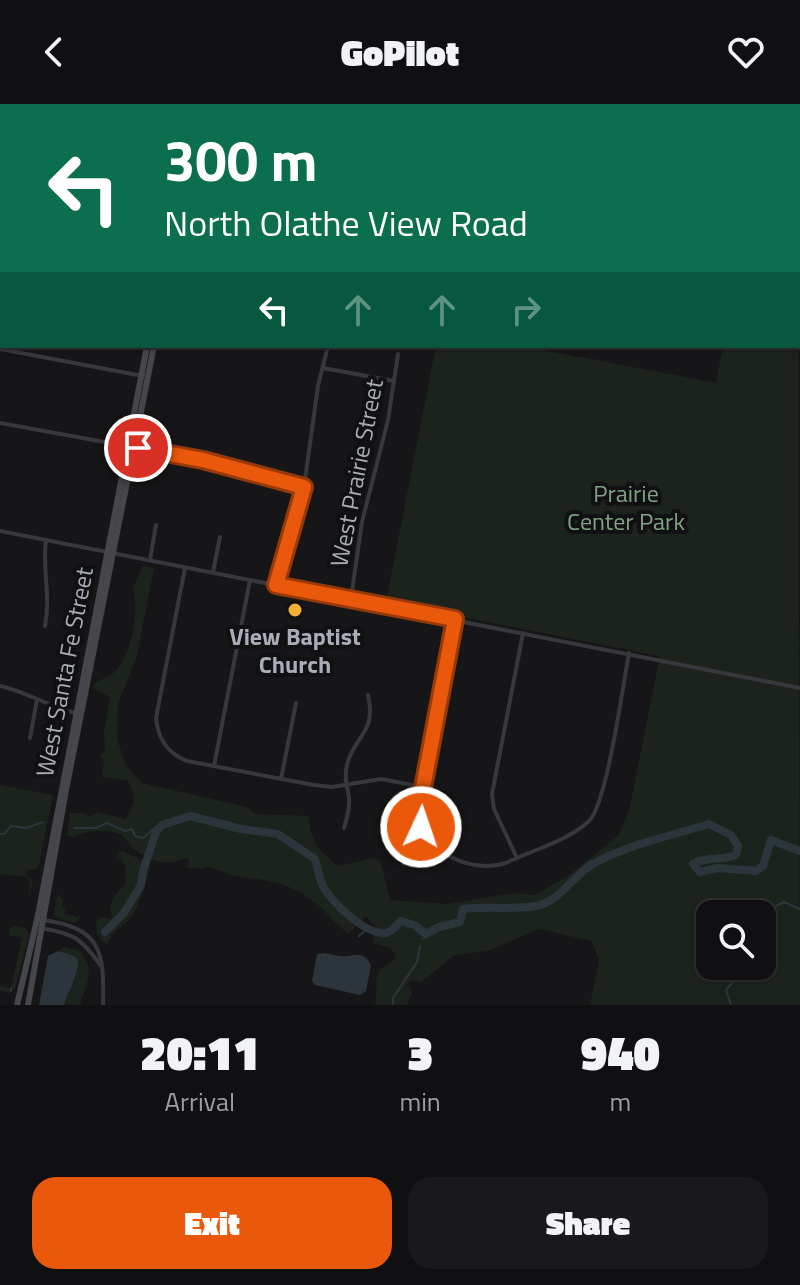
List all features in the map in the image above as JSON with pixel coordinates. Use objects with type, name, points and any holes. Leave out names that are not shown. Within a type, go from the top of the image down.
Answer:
[{"type":"street","name":"West Santa Fe Street","points":[[28,1005],[40,924],[147,348]]},
{"type":"street","name":"West Santa Fe Street","points":[[144,376],[153,348]]},
{"type":"street","points":[[276,585],[304,487],[328,348]]},
{"type":"street","points":[[0,349],[144,376]]},
{"type":"street","name":"West Prairie Street","points":[[351,599],[362,522],[386,431],[398,354]]},
{"type":"street","points":[[323,368],[394,381]]},
{"type":"street","points":[[0,423],[203,460],[304,487]]},
{"type":"street","points":[[150,560],[156,525]]},
{"type":"street","points":[[0,531],[800,688]]},
{"type":"street","points":[[213,572],[220,537]]},
{"type":"street","points":[[45,626],[48,605],[43,567],[46,540]]},
{"type":"street","points":[[185,567],[156,723],[161,740],[175,755],[187,761],[332,787],[381,779],[423,787]]},
{"type":"street","points":[[214,766],[250,580]]},
{"type":"street","points":[[455,619],[418,816],[426,837],[439,849],[473,865],[495,866],[517,858],[579,829],[596,812],[603,791],[629,653]]},
{"type":"street","points":[[517,858],[494,809],[492,794],[523,633]]},
{"type":"street","points":[[0,686],[54,708],[79,714]]},
{"type":"street","points":[[344,828],[349,803],[346,784],[348,762],[368,725],[371,708],[368,695]]},
{"type":"street","points":[[30,738],[37,700]]},
{"type":"street","points":[[281,779],[296,703]]},
{"type":"street","points":[[404,864],[426,837]]},
{"type":"street","name":"West Santa Fe Street","points":[[17,1005],[40,924]]},
{"type":"street","points":[[40,924],[77,938],[89,949],[102,968],[103,1005]]},
{"type":"green space","name":"Prairie Center Park","points":[[436,348],[532,348],[716,383],[723,348],[798,348],[800,1005],[590,1005],[599,961],[592,941],[539,929],[490,950],[453,956],[421,982],[411,980],[407,985],[412,992],[407,1005],[375,1005],[378,974],[394,960],[396,954],[389,947],[373,943],[376,928],[366,916],[349,933],[317,904],[284,885],[206,867],[186,867],[190,861],[186,858],[172,862],[157,861],[136,851],[117,833],[96,831],[73,837],[67,835],[70,813],[84,813],[90,817],[97,812],[126,819],[133,805],[134,797],[128,781],[102,777],[104,761],[99,755],[105,751],[104,732],[110,697],[94,689],[94,683],[117,670],[127,652],[135,619],[133,588],[143,566],[154,568],[136,659],[118,704],[117,739],[126,766],[142,783],[247,807],[255,814],[309,816],[317,845],[338,866],[374,858],[381,864],[390,900],[448,904],[514,893],[535,895],[569,875],[619,835],[630,807],[660,656],[386,602]]},
{"type":"green space","points":[[0,785],[53,795],[38,869],[28,870],[25,874],[33,880],[29,898],[30,881],[27,877],[0,874]]},
{"type":"green space","points":[[123,851],[149,864],[148,875],[135,911],[107,944],[97,934],[96,922],[102,917],[112,919],[110,907],[126,883],[125,865],[116,854]]},
{"type":"green space","points":[[57,894],[63,900],[65,914],[80,915],[78,921],[74,923],[54,916]]},
{"type":"green space","points":[[14,926],[25,928],[29,934],[15,989],[11,992],[0,991],[0,986],[11,988],[22,937],[9,936]]},
{"type":"green space","points":[[65,947],[79,950],[89,970],[80,1005],[64,1005],[78,970],[77,959],[58,951]]},
{"type":"shaded area","points":[[58,951],[77,959],[74,981],[64,1005],[39,1005],[48,956]]},
{"type":"shaded area","points":[[317,954],[366,958],[371,965],[366,991],[360,995],[315,985],[312,981]]},
{"type":"waterway","points":[[105,932],[124,913],[141,885],[156,832],[162,825],[190,816],[241,829],[278,834],[315,859],[322,884],[340,908],[369,929],[386,933],[401,921],[414,925],[426,934],[460,922],[463,909],[544,904],[584,870],[605,858],[709,824],[731,835],[738,846],[736,855],[693,864],[700,872],[717,868],[756,871],[763,866],[771,840],[800,851]]},
{"type":"waterway","points":[[0,834],[11,826],[26,828],[43,822]]},
{"type":"waterway","points":[[74,828],[96,828],[107,823],[125,831],[132,829],[135,836],[143,838],[162,825]]},
{"type":"waterway","points":[[776,906],[784,902],[800,909]]},
{"type":"waterway","points":[[359,936],[368,928]]},
{"type":"waterway","points":[[422,939],[426,934]]},
{"type":"waterway","points":[[393,1005],[393,998],[417,962],[420,946]]},
{"type":"waterway","points":[[731,1005],[726,990],[735,980]]},
{"type":"place","name":"View Baptist Church","points":[[295,610]]},
{"type":"route","points":[[138,448],[203,460],[304,487],[276,585],[455,619],[419,809],[421,827]]}]
